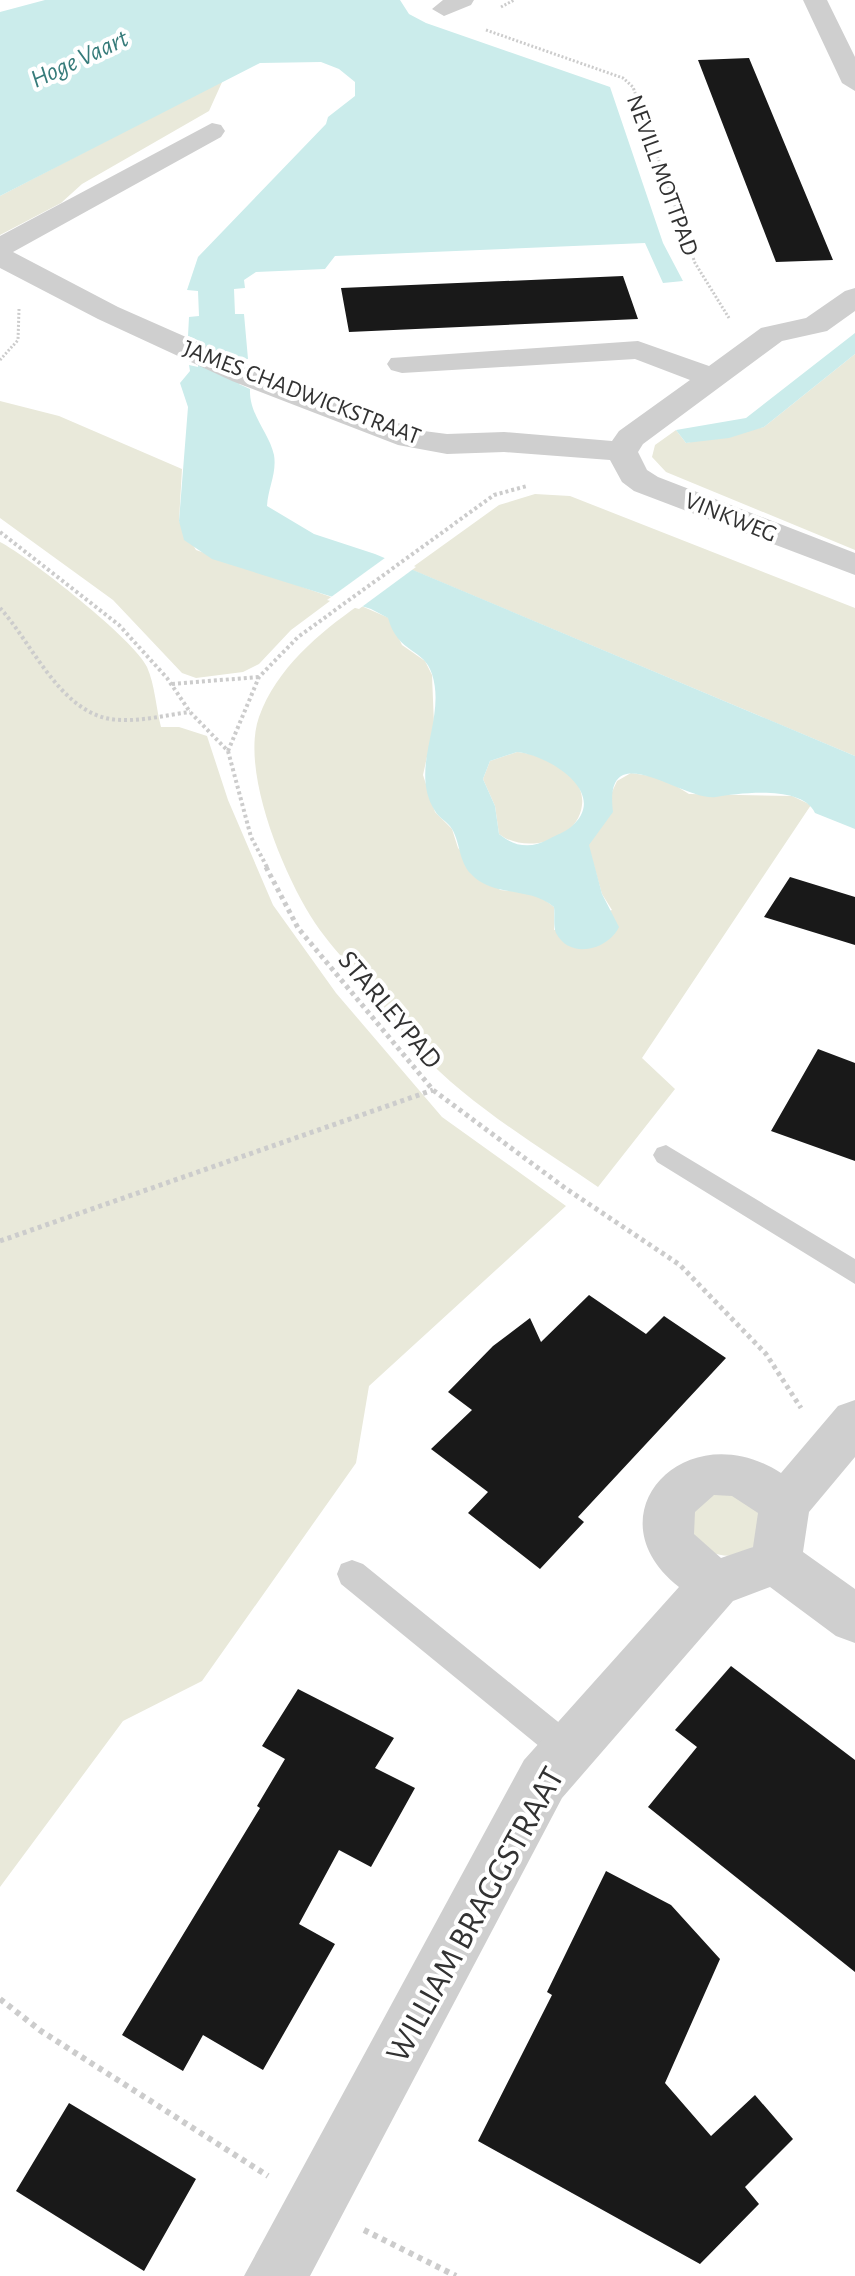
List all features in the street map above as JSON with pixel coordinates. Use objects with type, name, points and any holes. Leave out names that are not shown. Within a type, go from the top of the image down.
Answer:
[{"type":"street","points":[[815,0],[855,83]]},
{"type":"street","points":[[0,248],[212,131]]},
{"type":"street","name":"JAMES CHADWICKSTRAAT","points":[[0,257],[243,374],[425,442],[504,442],[622,452]]},
{"type":"street","points":[[622,452],[630,438],[772,334],[816,325],[855,297]]},
{"type":"street","points":[[402,364],[638,350],[711,377]]},
{"type":"street","name":"VINKWEG","points":[[622,452],[633,475],[646,484],[855,565]]},
{"type":"street","points":[[842,1436],[785,1504],[776,1562],[855,1619]]},
{"type":"street","points":[[715,1584],[675,1549],[666,1530],[667,1513],[675,1497],[706,1475],[722,1472],[745,1476],[785,1504]]},
{"type":"street","name":"WILLIAM BRAGGSTRAAT","points":[[276,2276],[543,1779],[715,1584],[776,1562]]},
{"type":"lane","points":[[666,1155],[855,1273]]},
{"type":"lane","points":[[352,1574],[567,1749]]},
{"type":"path","name":"NEVILL MOTTPAD","points":[[453,4],[476,26],[623,78],[633,87],[695,263],[730,323],[679,364]]},
{"type":"path","points":[[0,360],[18,340],[19,308],[9,304]]},
{"type":"path","points":[[228,751],[259,677],[298,637],[494,495],[534,486]]},
{"type":"path","name":"STARLEYPAD","points":[[0,532],[62,577],[119,625],[171,684],[190,712],[228,751],[251,837],[298,928],[433,1090],[554,1180],[680,1265],[842,1436]]},
{"type":"path","points":[[0,608],[67,694],[86,712],[108,719],[132,720],[190,712]]},
{"type":"path","points":[[171,684],[259,677]]},
{"type":"path","points":[[0,1241],[433,1090]]},
{"type":"path","points":[[0,1999],[41,2031],[315,2205],[456,2276]]},
{"type":"shaded area","points":[[223,80],[209,111],[82,184],[61,203],[0,235],[0,196]]},
{"type":"shaded area","points":[[855,354],[855,550],[666,472],[652,457],[655,445],[676,430],[686,443],[764,427]]},
{"type":"shaded area","points":[[0,401],[59,416],[182,469],[179,521],[196,550],[334,598],[291,630],[259,664],[243,672],[196,678],[182,673],[113,600],[0,518]]},
{"type":"shaded area","points":[[535,494],[570,496],[855,608],[855,756],[410,569],[499,505]]},
{"type":"shaded area","points":[[0,542],[80,600],[138,654],[150,674],[161,727],[179,727],[207,736],[228,800],[273,905],[336,993],[442,1117],[566,1206],[369,1386],[356,1463],[202,1681],[123,1721],[0,1887]]},
{"type":"shaded area","points":[[359,605],[389,618],[402,645],[425,661],[432,675],[434,725],[423,775],[435,812],[452,829],[458,848],[500,890],[535,896],[554,907],[554,930],[612,910],[602,894],[588,845],[617,781],[631,773],[663,778],[689,794],[792,796],[811,805],[642,1058],[675,1089],[598,1187],[481,1107],[419,1051],[320,930],[290,879],[260,794],[255,765],[259,717],[276,683],[300,654]]},
{"type":"shaded area","points":[[517,752],[550,761],[577,784],[582,805],[578,818],[561,836],[548,841],[522,843],[499,834],[495,806],[483,779],[490,761]]},
{"type":"shaded area","points":[[722,1489],[753,1505],[760,1516],[754,1546],[731,1556],[710,1552],[695,1544],[691,1502]]},
{"type":"water","name":"Hoge Vaart","points":[[45,0],[400,0],[409,14],[426,23],[610,87],[663,243],[683,281],[663,283],[645,243],[335,256],[325,269],[256,272],[244,280],[245,288],[234,289],[235,314],[244,314],[248,359],[238,358],[239,384],[250,389],[253,407],[274,455],[267,506],[314,534],[375,554],[855,756],[855,829],[815,813],[798,798],[785,795],[702,796],[649,776],[633,773],[620,777],[613,789],[613,812],[589,845],[602,894],[619,927],[606,941],[589,949],[570,947],[562,941],[555,930],[554,907],[534,896],[490,886],[471,874],[464,864],[452,829],[437,813],[428,795],[426,761],[435,691],[432,674],[423,659],[398,638],[388,618],[371,609],[212,559],[184,540],[179,521],[188,407],[180,383],[190,371],[189,365],[198,367],[200,341],[188,336],[189,317],[199,316],[198,291],[187,290],[198,257],[326,124],[328,117],[355,96],[355,82],[339,69],[321,62],[260,63],[0,196],[0,12]],"holes":[[[517,752],[544,760],[571,778],[580,789],[584,801],[581,814],[569,829],[542,842],[523,845],[499,834],[495,806],[483,779],[490,761]]]},
{"type":"water","points":[[855,333],[855,354],[764,427],[729,438],[686,443],[676,430],[746,418]]},
{"type":"pier","points":[[389,555],[416,567],[359,609],[327,600]]},
{"type":"building","points":[[749,58],[833,260],[776,262],[698,60]]},
{"type":"building","points":[[623,276],[638,319],[349,332],[341,288]]},
{"type":"building","points":[[790,877],[855,897],[855,945],[764,917]]},
{"type":"building","points":[[818,1049],[855,1063],[855,1161],[771,1131]]},
{"type":"building","points":[[589,1295],[646,1334],[664,1316],[726,1358],[578,1517],[584,1522],[540,1569],[468,1513],[488,1492],[431,1449],[472,1410],[448,1392],[493,1346],[530,1318],[541,1342]]},
{"type":"building","points":[[731,1666],[855,1760],[855,1972],[648,1807],[697,1747],[675,1730]]},
{"type":"building","points":[[298,1689],[394,1738],[375,1768],[415,1788],[371,1867],[339,1850],[299,1924],[335,1944],[263,2070],[203,2035],[183,2071],[122,2035],[260,1808],[257,1806],[285,1759],[262,1746]]},
{"type":"building","points":[[606,1871],[671,1905],[720,1959],[665,2083],[711,2136],[755,2095],[793,2139],[745,2187],[759,2204],[700,2264],[478,2141],[552,1995],[547,1992]]},
{"type":"building","points":[[69,2103],[196,2179],[144,2271],[16,2191]]}]
